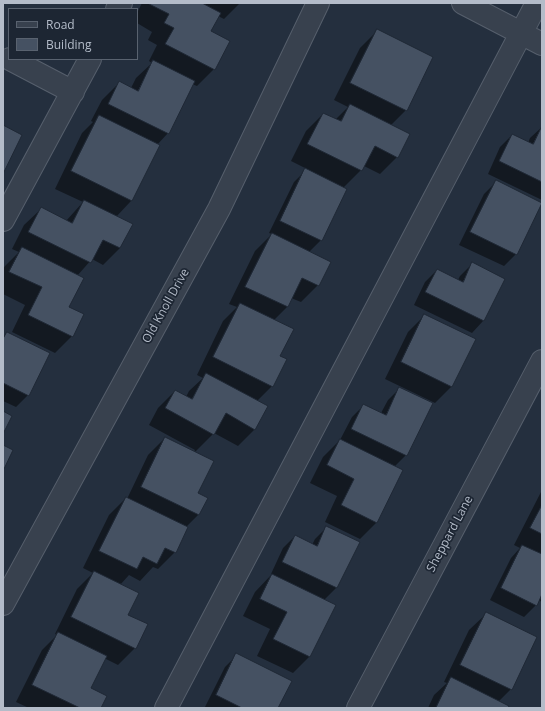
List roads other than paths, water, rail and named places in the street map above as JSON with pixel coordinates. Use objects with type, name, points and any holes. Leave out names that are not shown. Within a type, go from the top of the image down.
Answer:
[{"type":"street","name":"Old Knoll Drive","points":[[3,604],[219,209],[318,3]]},
{"type":"street","points":[[463,3],[542,44]]},
{"type":"street","points":[[166,708],[537,3]]},
{"type":"street","points":[[11,60],[73,92]]},
{"type":"street","points":[[3,220],[89,60]]},
{"type":"street","name":"Sheppard Lane","points":[[358,708],[542,360]]}]
